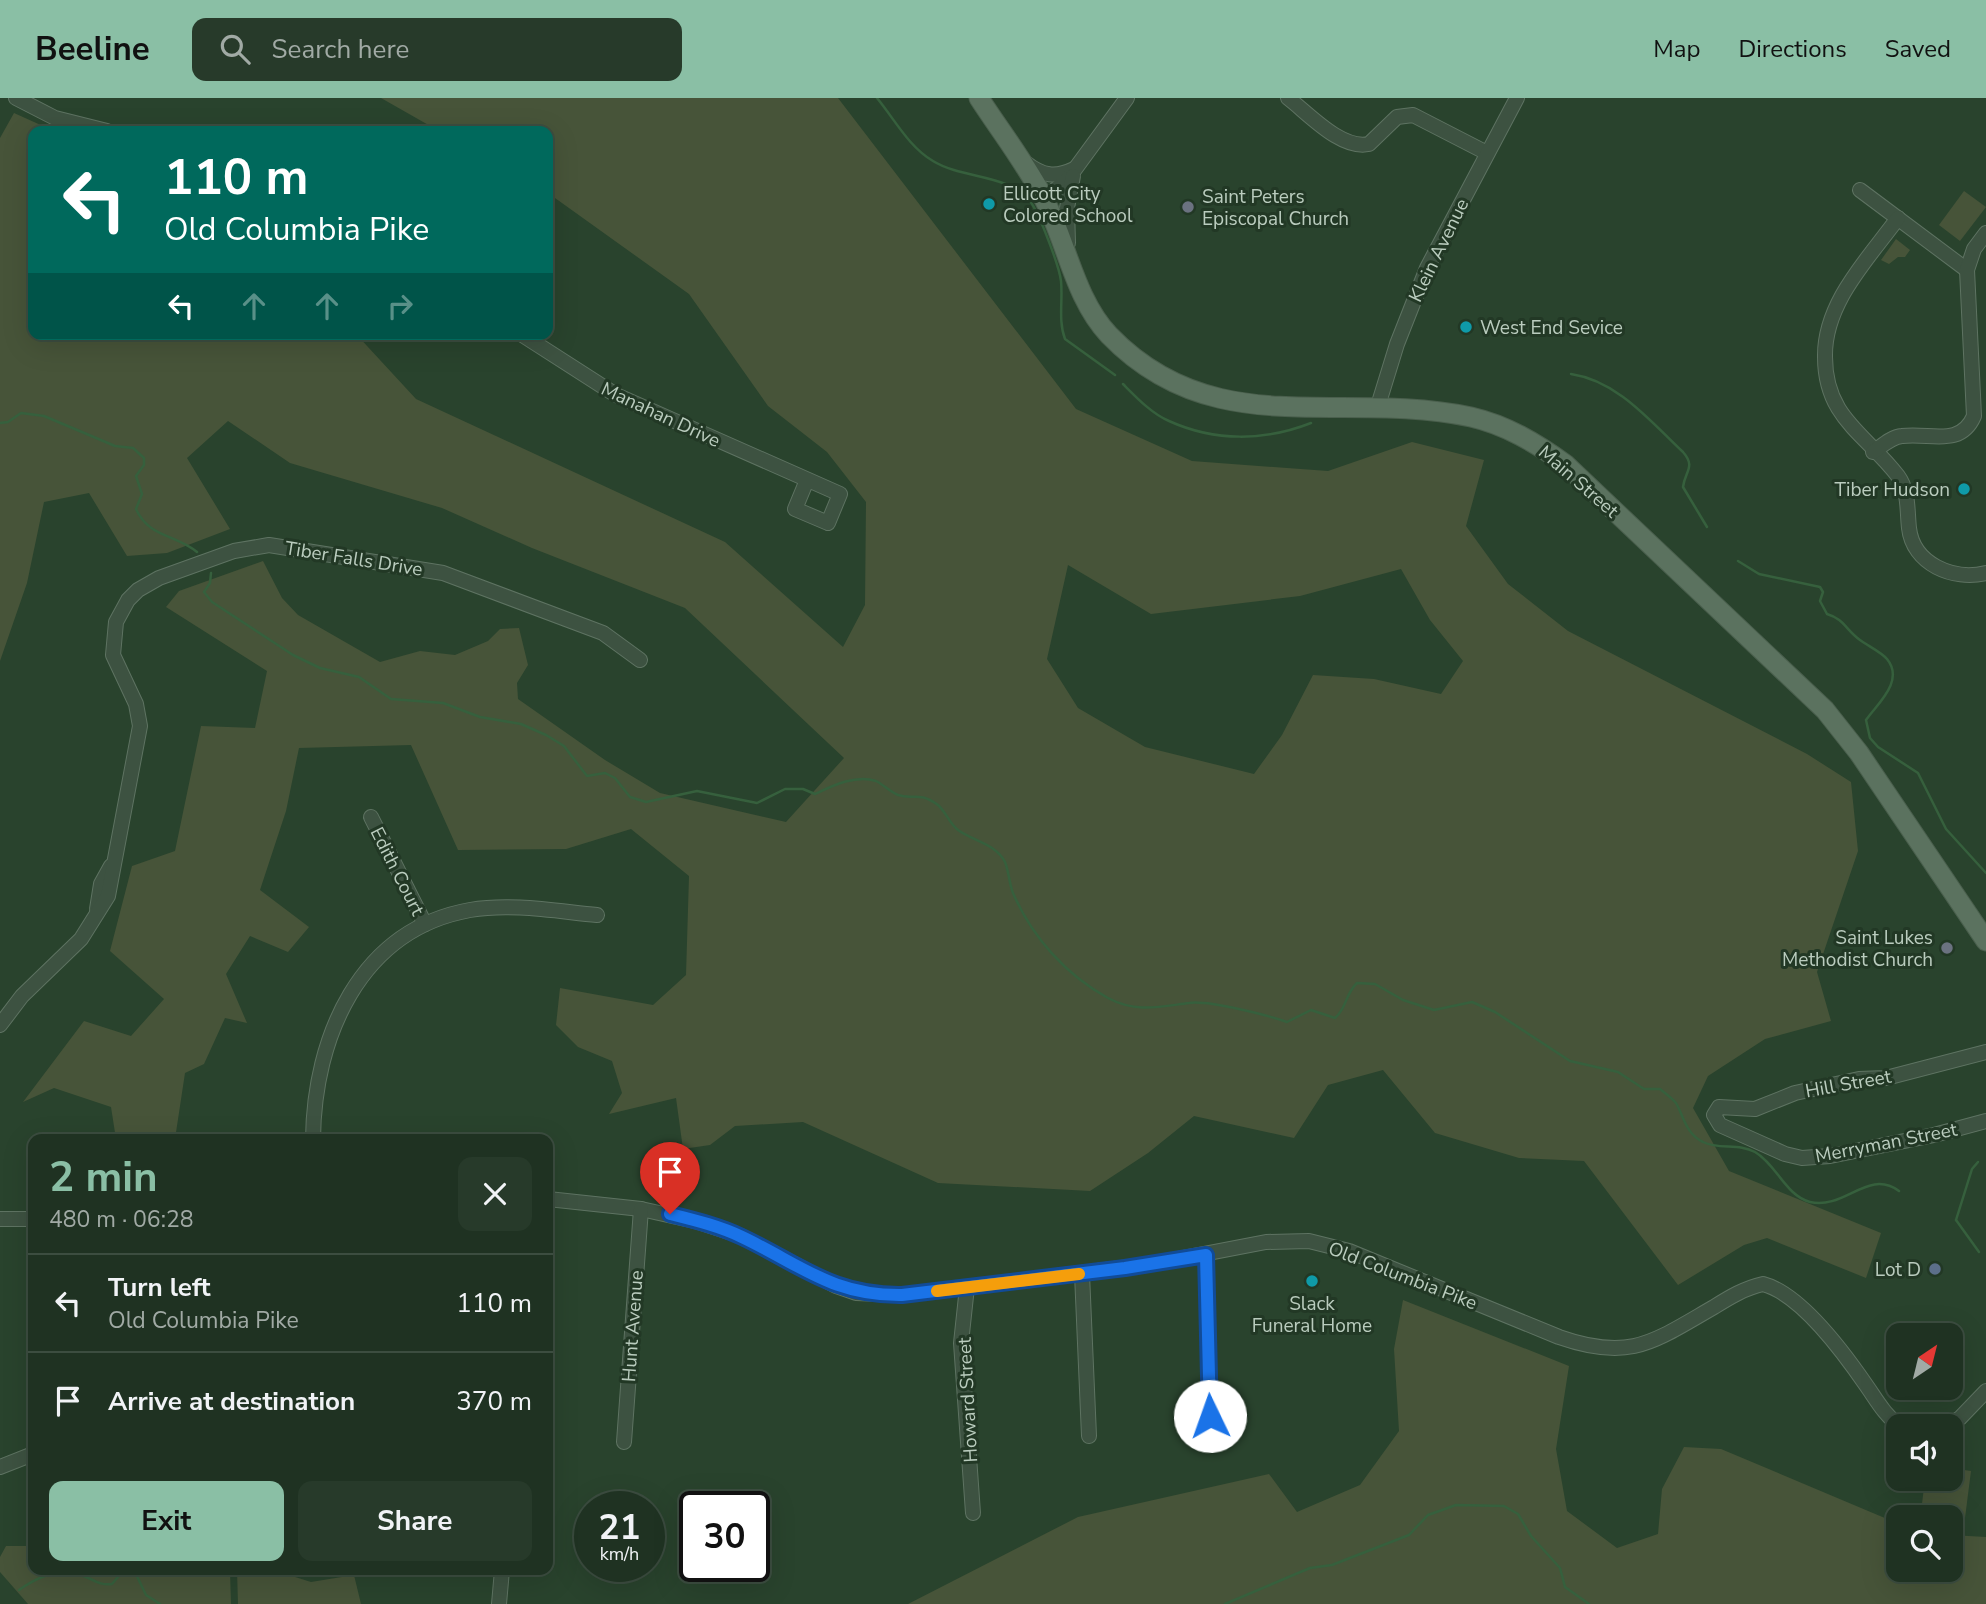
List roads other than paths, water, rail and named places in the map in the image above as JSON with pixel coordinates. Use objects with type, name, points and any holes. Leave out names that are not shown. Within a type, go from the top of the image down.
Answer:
[{"type":"main road","name":"Main Street","points":[[979,98],[1044,199],[1095,317],[1106,331],[1154,373],[1189,391],[1256,405],[1377,409],[1472,418],[1521,435],[1565,464],[1825,710],[1980,917],[1986,941]]},
{"type":"street","points":[[16,98],[55,118],[87,126]]},
{"type":"street","points":[[1044,199],[1057,191],[1076,168],[1127,98]]},
{"type":"street","points":[[1288,98],[1342,139],[1353,144],[1369,144],[1397,117],[1413,115],[1487,152]]},
{"type":"street","name":"Klein Avenue","points":[[1377,409],[1396,344],[1423,278],[1517,98]]},
{"type":"street","points":[[1018,158],[1046,175],[1063,174],[1076,168]]},
{"type":"street","points":[[1074,270],[1066,233],[1069,193],[1076,168]]},
{"type":"street","points":[[1860,190],[1967,270]]},
{"type":"street","points":[[1898,218],[1845,290],[1826,339],[1827,380],[1832,397],[1846,422],[1902,484],[1909,528],[1919,553],[1930,564],[1948,572],[1971,576],[1986,573]]},
{"type":"street","points":[[1873,452],[1902,436],[1958,436],[1968,429],[1974,416],[1967,270],[1974,249],[1986,233]]},
{"type":"street","name":"Manahan Drive","points":[[530,340],[616,395],[807,480]]},
{"type":"street","name":"Tiber Falls Drive","points":[[0,1026],[22,996],[76,945],[110,890],[112,865],[139,726],[136,704],[116,665],[113,633],[128,600],[138,590],[159,578],[234,551],[270,545],[426,569],[603,633],[640,660]]},
{"type":"street","name":"Edith Court","points":[[372,817],[425,924]]},
{"type":"street","points":[[314,1134],[323,1058],[329,1034],[349,991],[380,954],[425,924],[469,910],[492,908],[597,915]]},
{"type":"street","name":"Hill Street","points":[[1714,1115],[1719,1107],[1755,1109],[1795,1093],[1860,1079],[1886,1078],[1986,1052]]},
{"type":"street","name":"Merryman Street","points":[[1714,1115],[1720,1125],[1785,1154],[1802,1158],[1830,1156],[1934,1135],[1986,1121]]},
{"type":"street","name":"Old Columbia Pike","points":[[553,1200],[641,1209],[718,1228],[856,1293],[902,1295],[1082,1274],[1287,1240],[1327,1244],[1559,1337],[1590,1348],[1608,1350],[1623,1349],[1660,1338],[1740,1292],[1763,1284],[1783,1294],[1831,1339],[1888,1414]]},
{"type":"street","name":"Hunt Avenue","points":[[624,1443],[641,1209]]},
{"type":"street","points":[[0,1219],[28,1219]]},
{"type":"street","points":[[1206,1255],[1210,1416]]},
{"type":"street","points":[[1082,1274],[1088,1436]]},
{"type":"street","name":"Howard Street","points":[[967,1287],[961,1343],[973,1513]]},
{"type":"street","points":[[1963,1415],[1986,1391]]},
{"type":"street","points":[[0,1467],[28,1456]]},
{"type":"street","points":[[499,1604],[502,1575]]},
{"type":"waterway","points":[[877,98],[909,141],[924,155],[945,167],[1010,186],[1030,201],[1043,227],[1059,273],[1065,339],[1115,375]]},
{"type":"waterway","points":[[1571,374],[1588,378],[1618,394],[1683,452],[1689,462],[1683,487],[1707,527]]},
{"type":"waterway","points":[[1123,384],[1156,414],[1204,433],[1258,436],[1311,423]]},
{"type":"waterway","points":[[0,423],[8,422],[21,413],[44,416],[115,446],[133,448],[144,458],[144,465],[136,476],[142,494],[136,509],[141,518],[155,531],[197,552]]},
{"type":"waterway","points":[[1738,561],[1759,574],[1820,587],[1823,592],[1820,601],[1827,614],[1887,659],[1893,676],[1887,692],[1866,720],[1870,738],[1878,747],[1918,773],[1946,829],[1986,873]]},
{"type":"waterway","points":[[211,573],[210,583],[204,592],[212,602],[293,655],[320,668],[359,677],[391,699],[443,703],[480,717],[521,724],[564,746],[587,776],[605,773],[615,778],[630,797],[646,802],[697,791],[757,803],[785,789],[803,789],[815,794],[844,782],[868,779],[898,795],[921,797],[931,801],[941,808],[958,830],[1001,856],[1013,893],[1030,925],[1064,966],[1093,989],[1118,1003],[1147,1008],[1189,1003],[1210,1004],[1287,1022],[1311,1010],[1335,1018],[1357,983],[1375,984],[1403,1000],[1434,1010],[1472,1002],[1495,1012],[1570,1061],[1618,1072],[1644,1089],[1660,1089],[1676,1103],[1689,1130],[1697,1139],[1716,1146],[1755,1152],[1802,1199],[1823,1203],[1877,1184],[1888,1185],[1899,1191]]},
{"type":"waterway","points":[[1956,1220],[1972,1169],[1978,1162]]},
{"type":"waterway","points":[[1956,1220],[1979,1252]]},
{"type":"waterway","points":[[1225,1604],[1310,1568],[1332,1565],[1409,1535],[1428,1515],[1456,1505],[1504,1506],[1518,1514],[1531,1536],[1560,1568],[1565,1587],[1589,1604]]},
{"type":"waterway","points":[[19,1590],[48,1575]]},
{"type":"waterway","points":[[81,1575],[107,1584],[112,1584],[120,1575]]},
{"type":"waterway","points":[[136,1575],[146,1595],[160,1604]]},
{"type":"place","name":"Ellicott City Colored School","points":[[989,204]]},
{"type":"place","name":"Saint Peters Episcopal Church","points":[[1188,207]]},
{"type":"place","name":"West End Sevice","points":[[1466,327]]},
{"type":"place","name":"Tiber Hudson","points":[[1964,489]]},
{"type":"place","name":"Saint Lukes Methodist Church","points":[[1947,948]]},
{"type":"place","name":"Lot D","points":[[1935,1269]]},
{"type":"place","name":"Slack Funeral Home","points":[[1312,1281]]}]
